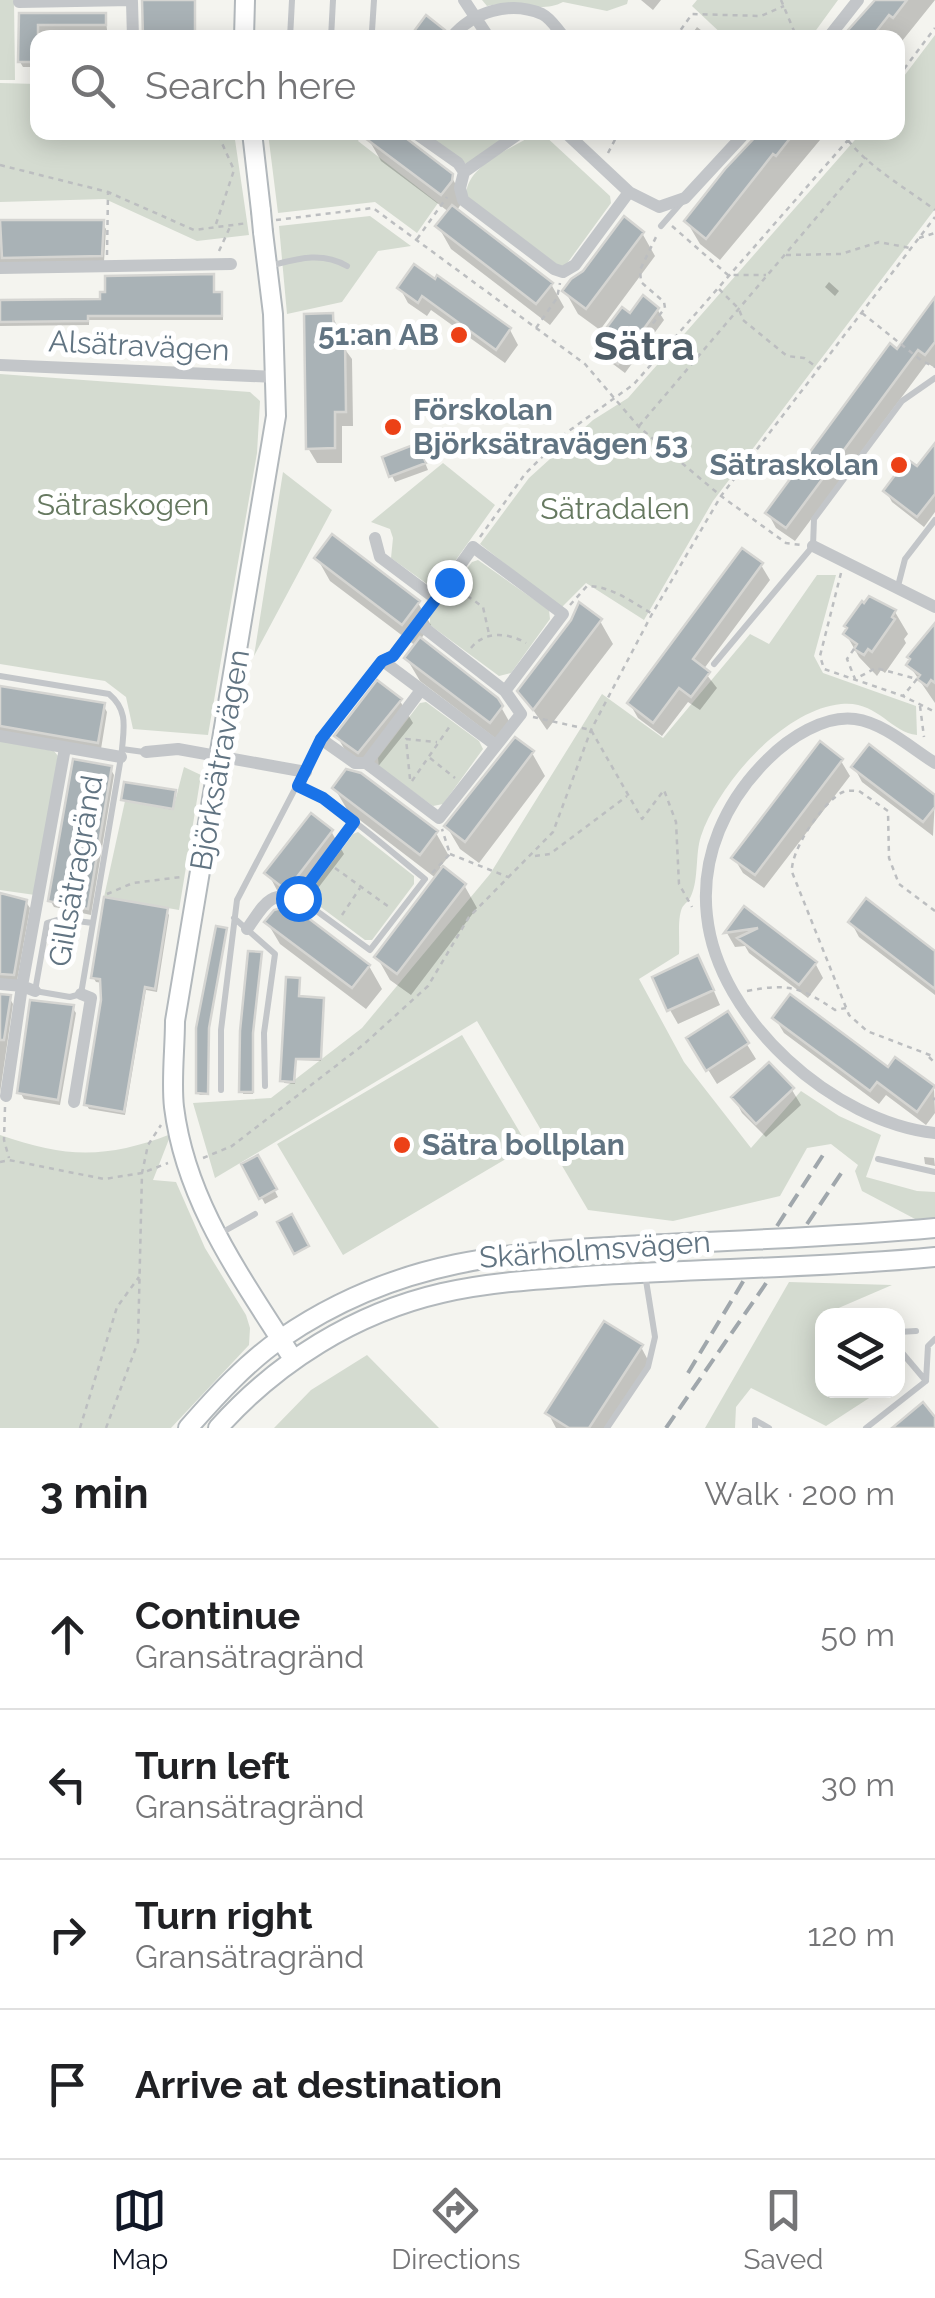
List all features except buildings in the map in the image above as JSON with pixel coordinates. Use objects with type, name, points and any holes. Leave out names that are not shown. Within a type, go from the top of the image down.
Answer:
[{"type":"main road","points":[[244,30],[246,0]]},
{"type":"main road","name":"Björksätravägen","points":[[253,140],[259,222],[268,266],[276,416],[176,1021],[174,1106],[193,1187],[215,1236],[293,1359]]},
{"type":"main road","name":"Skärholmsvägen","points":[[188,1428],[220,1392],[281,1338],[352,1299],[436,1266],[528,1251],[935,1228]]},
{"type":"main road","name":"Skärholmsvägen","points":[[218,1428],[263,1382],[293,1359],[361,1321],[441,1293],[530,1280],[935,1257]]},
{"type":"street","points":[[464,0],[484,30]]},
{"type":"street","points":[[834,30],[858,0]]},
{"type":"street","points":[[19,2],[132,1],[133,30]]},
{"type":"street","points":[[460,30],[474,16],[497,9],[537,12],[548,17],[559,30]]},
{"type":"street","points":[[425,140],[458,163],[464,172]]},
{"type":"street","points":[[510,140],[464,172],[460,188],[463,200],[554,269],[563,272],[575,265],[629,192]]},
{"type":"street","points":[[572,140],[629,192],[659,207],[685,198],[739,140]]},
{"type":"street","points":[[0,268],[231,264]]},
{"type":"street","name":"Alsätravägen","points":[[0,365],[276,377]]},
{"type":"street","points":[[375,538],[380,557],[436,599]]},
{"type":"street","points":[[813,546],[935,607]]},
{"type":"street","points":[[494,744],[382,661],[393,656],[473,547],[563,614],[505,690]]},
{"type":"street","points":[[321,739],[355,763],[366,763],[439,818],[521,714],[505,690],[418,623]]},
{"type":"street","points":[[366,763],[421,690]]},
{"type":"street","points":[[935,762],[883,730],[854,719],[841,718],[814,727],[780,748],[750,777],[729,806],[710,864],[707,915],[714,952],[723,971],[771,1043],[838,1098],[874,1117],[935,1133]]},
{"type":"street","name":"Gillsätragränd","points":[[0,736],[122,753]]},
{"type":"street","name":"Gillsätragränd","points":[[6,1096],[29,989],[65,748]]},
{"type":"street","name":"Gillsätragränd","points":[[146,752],[178,748],[306,772]]},
{"type":"street","points":[[247,929],[269,899],[282,894],[298,898]]},
{"type":"street","name":"Gillsätragränd","points":[[0,984],[29,989]]},
{"type":"street","name":"Gillsätragränd","points":[[74,1102],[92,998],[80,994]]},
{"type":"lane","points":[[290,30],[292,0]]},
{"type":"lane","points":[[331,30],[333,0]]},
{"type":"lane","points":[[372,30],[374,0]]},
{"type":"lane","points":[[660,226],[685,198]]},
{"type":"lane","points":[[268,266],[304,257],[332,257],[347,266]]},
{"type":"lane","points":[[714,664],[813,546],[814,520],[902,401],[935,378]]},
{"type":"lane","points":[[898,587],[905,560],[935,520]]},
{"type":"lane","points":[[221,1090],[221,1030],[233,953],[234,918],[245,880],[321,739],[382,661]]},
{"type":"lane","name":"Gillsätragränd","points":[[0,676],[109,694],[120,703],[125,719],[122,753],[93,923],[80,994],[70,997],[29,989],[46,923],[60,919],[93,923]]},
{"type":"lane","name":"Gillsätragränd","points":[[122,753],[146,752]]},
{"type":"lane","points":[[298,786],[323,798],[354,822],[426,880],[370,950],[298,898],[354,822]]},
{"type":"lane","points":[[234,918],[276,954],[264,1032],[265,1086]]},
{"type":"lane","points":[[878,1159],[935,1172]]},
{"type":"lane","points":[[215,1236],[256,1214]]},
{"type":"lane","points":[[607,1428],[648,1368],[656,1337],[645,1272]]},
{"type":"lane","points":[[905,1331],[916,1330]]},
{"type":"lane","points":[[866,1428],[926,1381],[928,1346],[935,1339]]},
{"type":"lane","points":[[905,1356],[926,1381]]},
{"type":"lane","points":[[755,1428],[755,1420],[770,1428]]},
{"type":"path","points":[[781,0],[794,30]]},
{"type":"path","points":[[681,30],[692,14],[760,16],[784,6]]},
{"type":"path","points":[[905,68],[935,28]]},
{"type":"path","points":[[215,227],[234,170],[220,140]]},
{"type":"path","points":[[600,167],[615,140]]},
{"type":"path","points":[[473,547],[525,474],[566,433],[634,384],[848,142],[935,210]]},
{"type":"path","points":[[638,427],[867,158]]},
{"type":"path","points":[[0,165],[108,192],[194,230],[373,208],[584,364],[638,427],[721,496],[786,543],[813,546]]},
{"type":"path","points":[[416,240],[450,195],[460,188]]},
{"type":"path","points":[[108,192],[108,266]]},
{"type":"path","points":[[670,216],[671,225],[728,275],[768,275]]},
{"type":"path","points":[[203,1158],[232,1146],[363,1046],[428,986],[469,917],[534,856],[553,832],[591,730],[652,614],[721,496],[935,217]]},
{"type":"path","points":[[214,259],[231,231],[230,225]]},
{"type":"path","points":[[628,355],[665,308],[664,302],[641,282],[640,270],[660,226]]},
{"type":"path","points":[[918,238],[935,233]]},
{"type":"path","points":[[784,255],[840,254],[879,242],[910,248]]},
{"type":"path","points":[[536,329],[557,298],[563,272]]},
{"type":"path","points":[[718,288],[739,309],[743,320],[787,356],[804,358],[818,368]]},
{"type":"path","points":[[861,312],[935,366]]},
{"type":"path","points":[[844,560],[820,656],[824,669],[903,696],[935,712]]},
{"type":"path","points":[[449,582],[483,607],[489,636]]},
{"type":"path","points":[[576,597],[587,586],[596,586],[652,614]]},
{"type":"path","points":[[462,657],[476,641],[489,636],[513,635],[536,650]]},
{"type":"path","points":[[854,648],[848,660],[855,679]]},
{"type":"path","points":[[855,679],[876,668],[917,679],[903,696]]},
{"type":"path","points":[[920,704],[922,734]]},
{"type":"path","points":[[521,714],[591,730],[642,819],[664,790],[676,822],[679,884],[688,905],[707,915]]},
{"type":"path","points":[[439,742],[406,739],[410,783],[439,742],[457,716]]},
{"type":"path","points":[[428,757],[463,785]]},
{"type":"path","points":[[935,911],[899,884],[889,858],[888,810],[859,791],[840,793],[790,860],[798,890],[856,1024],[935,1060]]},
{"type":"path","points":[[534,856],[550,854],[627,796]]},
{"type":"path","points":[[439,818],[450,854]]},
{"type":"path","points":[[450,854],[509,877]]},
{"type":"path","points":[[426,880],[450,854]]},
{"type":"path","points":[[326,861],[398,914]]},
{"type":"path","points":[[97,899],[134,883],[201,872]]},
{"type":"path","points":[[336,925],[361,887]]},
{"type":"path","points":[[754,1000],[747,990],[781,986],[801,988],[835,1010],[846,1008]]},
{"type":"path","points":[[6,1096],[4,1140],[9,1160]]},
{"type":"path","points":[[106,1428],[138,1342],[142,1173],[148,1145],[174,1106]]},
{"type":"path","points":[[0,1162],[9,1160],[104,1180],[169,1163]]},
{"type":"path","points":[[80,1428],[117,1307],[140,1277]]},
{"type":"green space","points":[[0,0],[14,0],[15,80],[0,80]]},
{"type":"green space","points":[[482,0],[628,0],[627,4],[607,11],[563,2],[545,7],[487,6]]},
{"type":"green space","points":[[697,0],[838,0],[816,30],[718,30],[692,6]]},
{"type":"green space","name":"Sätradalen","points":[[935,35],[935,209],[713,501],[644,620],[586,583],[561,608],[480,544],[529,478],[593,420],[628,398],[855,140],[905,140],[905,75]]},
{"type":"green space","points":[[0,83],[30,84],[30,140],[235,140],[249,235],[197,241],[105,199],[0,202]]},
{"type":"green space","points":[[269,140],[359,140],[438,203],[417,233],[375,202],[278,213]]},
{"type":"green space","points":[[434,140],[509,140],[468,165]]},
{"type":"green space","points":[[524,140],[549,140],[610,196],[611,203],[563,269],[466,196],[473,176]]},
{"type":"green space","points":[[370,216],[411,246],[378,251],[342,302],[287,314],[279,226]]},
{"type":"green space","name":"Sätraskogen","points":[[0,374],[250,392],[260,401],[257,453],[208,735],[133,729],[126,697],[105,681],[0,664]]},
{"type":"green space","points":[[443,463],[495,505],[438,585],[430,586],[391,558],[390,529],[371,522]]},
{"type":"green space","points":[[283,472],[332,510],[254,656]]},
{"type":"green space","points":[[478,560],[549,610],[550,619],[511,673],[499,676],[430,625],[430,616],[472,562]]},
{"type":"green space","points":[[817,575],[836,575],[814,656],[823,673],[916,706],[917,735],[853,704],[819,709],[776,734],[738,773],[710,815],[699,843],[693,889],[680,913],[679,954],[639,979],[684,1062],[751,1148],[801,1091],[839,1116],[881,1135],[866,1177],[935,1192],[935,1218],[917,1220],[862,1191],[855,1171],[858,1165],[831,1144],[807,1148],[780,1196],[673,1221],[588,1210],[477,1021],[215,1178],[193,1103],[271,1098],[362,1028],[490,874],[602,694],[663,738],[750,634],[769,644]]},
{"type":"green space","points":[[426,702],[479,741],[483,749],[443,804],[433,806],[379,767],[378,758],[420,703]]},
{"type":"green space","points":[[0,741],[54,751],[58,756],[35,895],[0,890]]},
{"type":"green space","points":[[184,767],[201,775],[179,910],[104,897],[125,801],[173,809]]},
{"type":"green space","points":[[358,832],[414,876],[414,884],[372,940],[365,940],[310,899],[310,892]]},
{"type":"green space","name":"Sätra bollplan","points":[[462,1035],[528,1146],[343,1255],[277,1144]]},
{"type":"green space","points":[[171,1134],[153,1180],[176,1182],[205,1248],[246,1315],[249,1345],[171,1428],[0,1428],[0,1135],[45,1148],[86,1152],[126,1148]]},
{"type":"green space","points":[[789,1282],[892,1285],[839,1308],[815,1308],[815,1398],[869,1398],[826,1426],[751,1388],[736,1407],[735,1428],[705,1428]]},
{"type":"green space","points":[[367,1355],[439,1428],[274,1428],[311,1390]]},
{"type":"railway","points":[[777,1226],[823,1155]]},
{"type":"railway","points":[[807,1224],[844,1169]]},
{"type":"railway","points":[[666,1428],[769,1279]]},
{"type":"railway","points":[[688,1373],[744,1280]]},
{"type":"place","name":"51:an AB","points":[[459,335]]},
{"type":"place","name":"Förskolan Björksätravägen 53","points":[[393,427]]},
{"type":"place","name":"Sätraskolan","points":[[899,465]]},
{"type":"place","name":"Sätra bollplan","points":[[402,1145]]},
{"type":"district","name":"Sätra","points":[[644,346]]},
{"type":"route","points":[[298,898],[354,822],[323,798],[298,786],[321,739],[382,661],[393,656],[449,582]]}]
